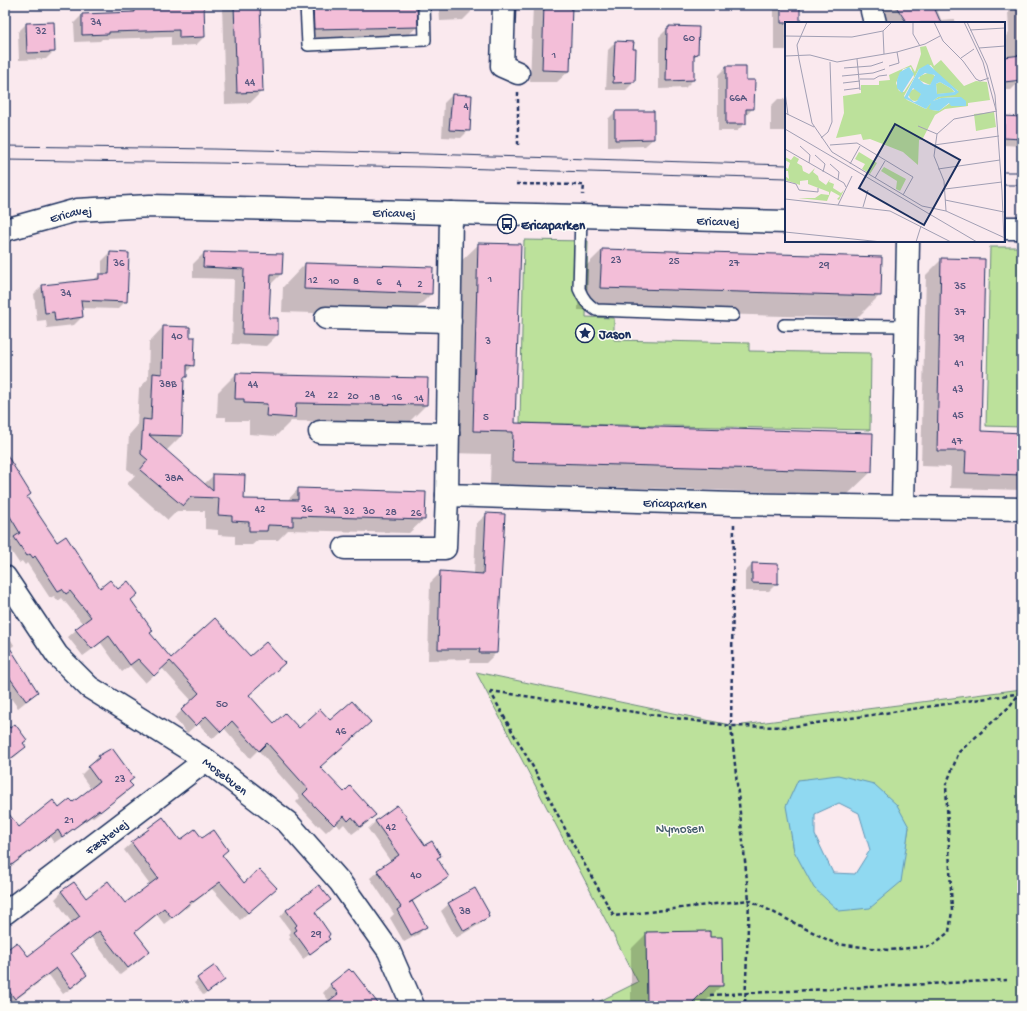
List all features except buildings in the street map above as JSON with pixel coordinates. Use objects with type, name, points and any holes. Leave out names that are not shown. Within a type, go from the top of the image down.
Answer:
[{"type":"street","points":[[504,5],[502,66],[518,73]]},
{"type":"street","points":[[872,5],[875,22]]},
{"type":"street","name":"Ericavej","points":[[5,230],[77,210],[150,206],[785,222]]},
{"type":"street","points":[[346,548],[445,548],[452,213]]},
{"type":"street","points":[[1005,228],[1022,228]]},
{"type":"street","points":[[903,506],[908,242]]},
{"type":"street","points":[[326,318],[450,321]]},
{"type":"street","points":[[320,432],[448,434]]},
{"type":"street","name":"Ericaparken","points":[[447,495],[734,504],[1022,509]]},
{"type":"street","name":"Mosebuen","points":[[5,577],[57,655],[89,687],[206,760],[288,823],[340,882],[389,951],[413,1006]]},
{"type":"street","name":"Fæstevej","points":[[5,913],[206,760]]},
{"type":"lane","points":[[306,5],[308,45],[425,40],[424,5]]},
{"type":"lane","points":[[582,216],[579,290],[582,298],[588,305],[596,310],[733,315]]},
{"type":"lane","points":[[784,325],[906,326]]},
{"type":"path","points":[[518,73],[518,146]]},
{"type":"path","points":[[516,184],[584,185]]},
{"type":"path","points":[[734,504],[731,726],[749,900],[745,1006]]},
{"type":"path","points":[[1021,693],[789,727],[731,726],[490,691],[614,916],[749,900],[836,944],[889,950],[931,946],[949,932],[952,911],[946,785],[959,752],[1008,708],[1021,693],[1020,676],[1022,669]]},
{"type":"path","points":[[710,995],[1007,980]]},
{"type":"green space","points":[[524,240],[588,241],[586,317],[614,318],[614,340],[749,343],[749,351],[871,353],[870,430],[520,423]]},
{"type":"green space","points":[[990,247],[1022,247],[1022,427],[986,426]]},
{"type":"green space","name":"Nymosen","points":[[476,672],[735,726],[1022,689],[1022,1006],[590,1006],[638,982]],"holes":[[[798,780],[909,827],[905,852],[839,911],[794,851],[787,806]]]},
{"type":"water","points":[[838,775],[874,784],[897,805],[909,827],[901,882],[870,908],[839,911],[814,888],[794,851],[786,806],[798,780]],"holes":[[[839,803],[859,813],[870,850],[855,874],[833,873],[815,835],[815,814]]]},
{"type":"tram line","points":[[5,146],[426,154],[785,165]]},
{"type":"tram line","points":[[5,160],[424,167],[785,178]]},
{"type":"tram line","points":[[1005,172],[1022,172]]},
{"type":"tram line","points":[[1005,185],[1022,185]]},
{"type":"place","name":"Ericaparken","points":[[507,224]]},
{"type":"place","name":"Jason","points":[[585,333]]}]
